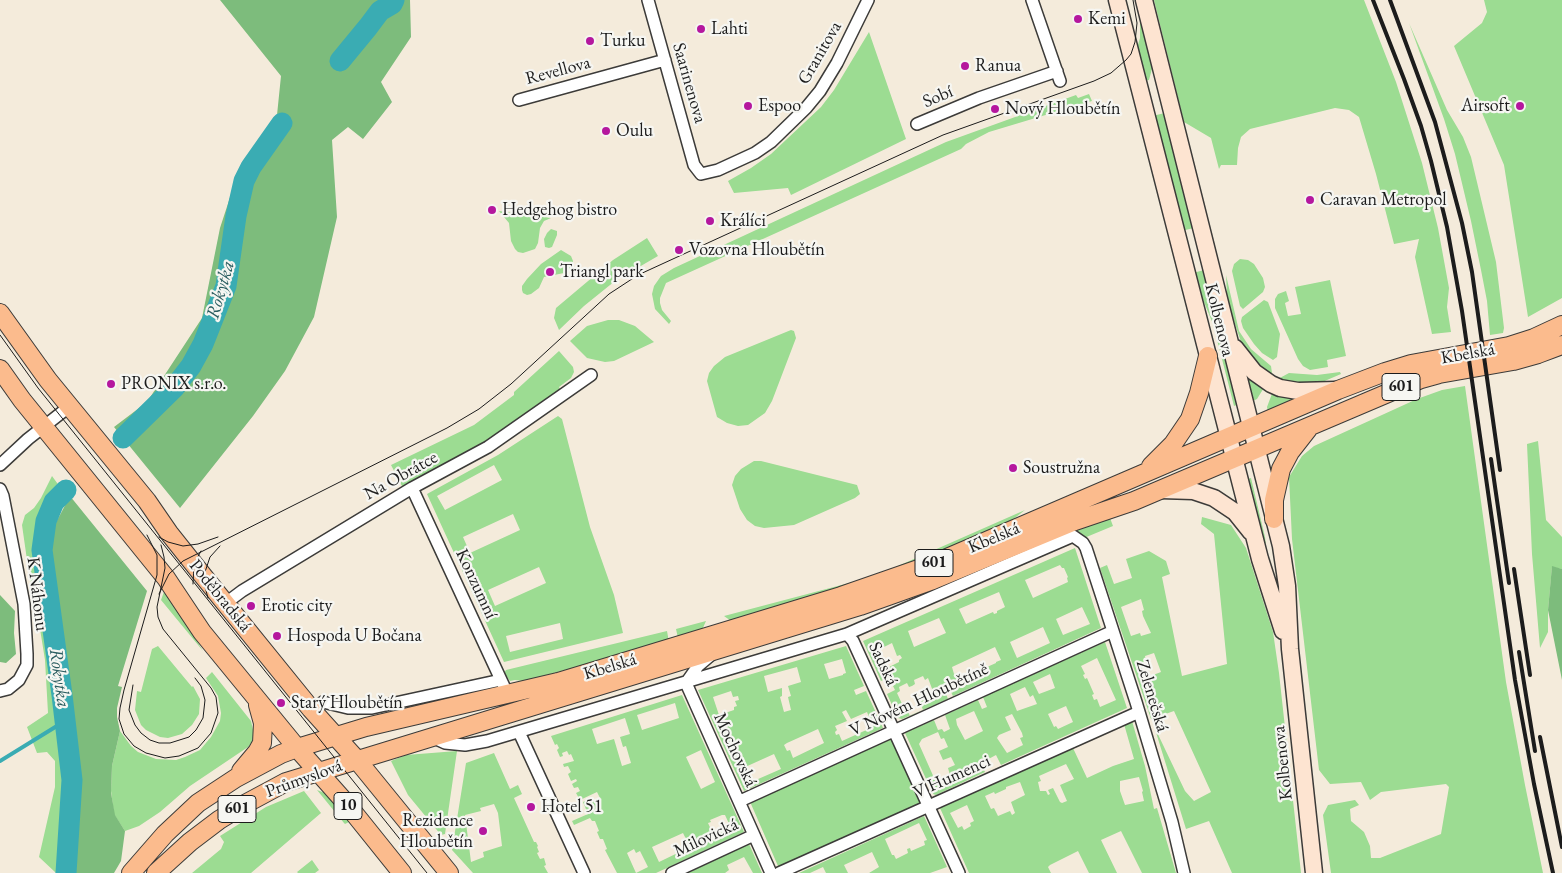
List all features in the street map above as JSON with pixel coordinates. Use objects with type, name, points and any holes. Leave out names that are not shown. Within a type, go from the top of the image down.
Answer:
[{"type":"main road","name":"Kolbenova","points":[[1117,0],[1254,535],[1290,649]]},
{"type":"main road","name":"Kolbenova","points":[[1144,0],[1230,340],[1285,568],[1290,649],[1314,873]]},
{"type":"main road","name":"Poděbradská","points":[[0,313],[30,356],[147,501],[169,533],[310,708],[357,760],[449,873]]},
{"type":"main road","name":"Kbelská","points":[[297,748],[504,688],[568,680],[841,596],[933,564],[1384,372],[1411,364],[1508,346],[1534,338],[1562,325]]},
{"type":"main road","points":[[1230,340],[1254,372],[1271,384],[1280,388],[1298,391],[1338,390]]},
{"type":"main road","name":"Kbelská","points":[[357,760],[869,603],[932,580],[1075,521],[1134,501],[1421,379],[1538,354],[1562,345]]},
{"type":"main road","points":[[1141,474],[1165,453],[1185,428],[1197,402],[1208,356]]},
{"type":"main road","name":"Poděbradská","points":[[0,369],[22,400],[164,576],[202,632],[402,873]]},
{"type":"main road","points":[[1274,519],[1274,500],[1281,469],[1290,452],[1310,426]]},
{"type":"main road","points":[[1158,490],[1192,491],[1214,498],[1235,512],[1254,535]]},
{"type":"main road","points":[[236,778],[257,752],[262,742],[263,723],[257,700]]},
{"type":"main road","name":"Průmyslová","points":[[131,873],[178,820],[198,803],[236,778],[281,754],[297,748]]},
{"type":"main road","name":"Průmyslová","points":[[156,873],[190,842],[232,812],[286,782],[357,760]]},
{"type":"street","name":"Saarinenova","points":[[648,0],[694,165],[700,178]]},
{"type":"street","name":"Granitova","points":[[700,178],[755,153],[771,142],[806,108],[820,91],[837,63],[868,0]]},
{"type":"street","name":"Sobí","points":[[918,124],[979,98],[1058,76],[1032,0]]},
{"type":"street","name":"Revellova","points":[[519,100],[665,60]]},
{"type":"street","name":"Na Obrátce","points":[[226,603],[242,591],[412,488],[488,447],[591,375]]},
{"type":"street","points":[[0,465],[70,406]]},
{"type":"street","name":"Konzumní","points":[[412,488],[504,688]]},
{"type":"street","name":"K Náhonu","points":[[0,489],[4,496],[24,604],[27,654],[26,665],[19,680],[8,689],[0,692]]},
{"type":"street","name":"Kbelská","points":[[519,732],[848,634],[1073,536]]},
{"type":"street","name":"Zelenečská","points":[[1073,536],[1083,542],[1086,548],[1139,712],[1172,822],[1184,873]]},
{"type":"street","name":"V Novém Hloubětíně","points":[[740,801],[1113,631]]},
{"type":"street","name":"Sadská","points":[[848,634],[853,641],[959,873]]},
{"type":"street","points":[[686,683],[698,666],[717,651]]},
{"type":"street","name":"Mochovská","points":[[686,683],[740,801],[770,873]]},
{"type":"street","name":"Kbelská","points":[[323,702],[348,708],[372,708],[504,688]]},
{"type":"street","name":"V Humenci","points":[[779,873],[1139,712]]},
{"type":"street","points":[[432,737],[445,742],[465,745],[519,732],[584,873]]},
{"type":"street","name":"Milovická","points":[[672,873],[754,835]]},
{"type":"green space","points":[[220,0],[410,0],[411,37],[381,82],[392,102],[363,139],[348,127],[332,140],[337,217],[314,317],[285,371],[253,416],[180,508],[114,427],[147,402],[202,318],[220,228],[238,173],[277,115],[281,76]]},
{"type":"green space","points":[[1154,0],[1364,0],[1396,82],[1422,163],[1438,228],[1449,288],[1447,307],[1451,332],[1432,334],[1415,257],[1419,239],[1394,244],[1359,117],[1349,110],[1335,108],[1250,129],[1241,137],[1237,165],[1221,165],[1219,169],[1211,138],[1184,122]]},
{"type":"green space","name":"Airsoft","points":[[1484,0],[1562,0],[1562,298],[1528,317],[1504,165],[1454,46],[1482,23],[1487,12]]},
{"type":"green space","points":[[1140,15],[1153,65],[1149,80],[1143,81],[1136,51],[1140,38]]},
{"type":"green space","points":[[1409,23],[1447,110],[1463,137],[1471,157],[1496,262],[1503,333],[1490,335],[1487,301],[1455,154]]},
{"type":"green space","points":[[869,32],[906,139],[791,195],[788,188],[734,193],[728,181],[771,154],[821,107],[834,90]]},
{"type":"green space","points":[[1089,94],[1092,101],[989,132],[966,144],[961,149],[666,283],[660,303],[662,310],[671,321],[669,324],[655,309],[652,294],[654,286],[661,276],[674,268],[946,142],[1076,95],[1078,98]]},
{"type":"green space","points":[[1165,113],[1194,228],[1181,231],[1152,116]]},
{"type":"green space","points":[[499,211],[551,218],[544,221],[540,228],[538,243],[535,249],[523,253],[515,249],[511,241],[509,223]]},
{"type":"green space","points":[[551,229],[557,231],[557,235],[552,247],[549,248],[545,247],[544,239]]},
{"type":"green space","points":[[647,238],[658,256],[615,281],[584,306],[559,330],[554,318],[556,308],[613,260]]},
{"type":"green space","name":"Triangl park","points":[[561,250],[571,256],[573,261],[572,268],[564,273],[544,277],[539,288],[531,294],[523,293],[522,286],[527,279],[541,264]]},
{"type":"green space","points":[[1240,259],[1248,260],[1254,264],[1263,278],[1265,287],[1263,292],[1243,309],[1240,306],[1232,271],[1234,264]]},
{"type":"green space","points":[[1204,270],[1239,404],[1234,406],[1213,324],[1193,273]]},
{"type":"green space","points":[[1226,275],[1239,331],[1251,349],[1271,366],[1272,373],[1269,379],[1243,348],[1229,306]]},
{"type":"green space","points":[[1330,280],[1346,356],[1327,360],[1328,367],[1310,370],[1303,366],[1298,359],[1275,308],[1275,299],[1278,294],[1286,291],[1289,301],[1285,303],[1288,316],[1301,314],[1295,287]]},
{"type":"green space","points":[[1264,300],[1268,302],[1280,334],[1277,357],[1273,360],[1262,353],[1254,344],[1243,328],[1241,321],[1242,317]]},
{"type":"green space","points":[[608,320],[619,320],[635,326],[654,342],[614,361],[605,362],[587,358],[570,341],[587,326]]},
{"type":"green space","points":[[791,330],[794,331],[796,338],[772,401],[765,413],[748,425],[738,426],[727,423],[717,417],[707,381],[709,373],[714,366],[725,357]]},
{"type":"green space","points":[[559,351],[573,367],[574,372],[571,378],[559,387],[560,389],[486,441],[403,488],[391,465],[474,425],[514,395],[514,392]]},
{"type":"green space","points":[[1340,372],[1341,374],[1320,383],[1298,387],[1278,379],[1289,373],[1317,375]]},
{"type":"green space","points":[[1248,377],[1265,386],[1257,399],[1253,401]]},
{"type":"green space","points":[[1465,386],[1506,682],[1543,873],[1331,873],[1323,815],[1328,805],[1355,800],[1359,805],[1350,809],[1351,821],[1364,832],[1370,846],[1371,858],[1380,858],[1441,834],[1449,787],[1446,784],[1381,792],[1370,800],[1361,782],[1330,784],[1319,770],[1292,539],[1289,477],[1302,456],[1314,446],[1417,399],[1442,390]]},
{"type":"green space","points":[[1273,391],[1294,397],[1294,399],[1268,412],[1267,407]]},
{"type":"green space","points":[[558,416],[562,419],[590,527],[614,595],[623,633],[504,662],[427,494],[498,455]],"holes":[[[494,465],[502,480],[445,510],[437,496]],[[513,514],[520,530],[470,553],[463,537]],[[539,567],[546,583],[495,606],[488,590]],[[560,623],[563,639],[510,652],[506,636]]]},
{"type":"green space","points":[[1538,441],[1546,520],[1562,537],[1562,569],[1552,567],[1548,632],[1540,648],[1532,554],[1527,444]]},
{"type":"green space","points":[[754,461],[761,461],[857,485],[860,494],[794,525],[764,528],[755,526],[747,520],[740,509],[732,485],[735,476],[741,469]]},
{"type":"green space","points":[[52,476],[60,487],[46,504],[39,530],[37,563],[60,711],[66,764],[65,856],[62,873],[56,873],[39,857],[55,787],[55,761],[47,752],[37,753],[27,727],[48,713],[45,660],[22,525],[25,515],[34,508],[41,498]]},
{"type":"green space","points":[[1251,478],[1266,545],[1252,508],[1245,480]]},
{"type":"green space","points":[[70,496],[147,591],[118,686],[122,687],[117,708],[120,731],[112,766],[111,793],[115,815],[125,831],[121,861],[114,873],[76,873],[75,869],[77,797],[72,733],[49,557],[52,530]]},
{"type":"green space","points":[[1025,510],[1007,524],[920,560],[853,584],[731,621],[724,616],[868,578]]},
{"type":"green space","points":[[1202,517],[1231,525],[1246,548],[1273,632],[1301,873],[1232,873],[1209,821],[1186,829],[1154,726],[1185,791],[1194,801],[1211,792],[1174,711],[1151,719],[1100,568],[1107,565],[1114,584],[1132,578],[1126,559],[1149,551],[1166,561],[1170,574],[1162,577],[1182,676],[1227,664],[1214,534],[1201,524]],"holes":[[[1141,599],[1144,610],[1142,611],[1143,616],[1151,633],[1141,636],[1140,633],[1131,636],[1121,607]],[[1154,653],[1161,672],[1145,678],[1140,663],[1146,661],[1145,656]]]},
{"type":"green space","points":[[1110,518],[1113,526],[1084,538],[1077,530]]},
{"type":"green space","points":[[1075,548],[1101,628],[953,696],[948,686],[944,689],[948,699],[923,710],[920,702],[934,694],[928,678],[925,680],[923,676],[914,680],[915,684],[909,687],[907,683],[899,687],[900,691],[897,693],[910,716],[902,719],[898,718],[887,694],[895,690],[893,686],[896,684],[893,676],[881,681],[863,641]],"holes":[[[1060,565],[1064,568],[1068,582],[1033,598],[1025,580]],[[999,592],[1005,607],[997,611],[997,613],[994,614],[993,612],[966,624],[959,609]],[[1082,607],[1090,624],[1063,635],[1056,619]],[[939,618],[946,633],[914,647],[908,631]],[[1043,627],[1050,643],[1017,658],[1010,642]],[[892,643],[897,656],[900,655],[902,658],[899,662],[889,667],[887,664],[883,666],[876,651]],[[995,647],[1001,660],[960,679],[957,673],[954,674],[952,667]]]},
{"type":"green space","points":[[1552,566],[1562,569],[1562,680],[1548,610]]},
{"type":"green space","points":[[165,589],[203,651],[161,600]]},
{"type":"green space","points":[[0,595],[15,611],[14,633],[16,654],[6,663],[0,662]]},
{"type":"green space","points":[[706,621],[702,630],[678,638],[676,629]]},
{"type":"green space","points":[[667,631],[669,642],[524,681],[510,681],[504,673],[506,670]]},
{"type":"green space","points":[[1105,642],[1127,708],[1001,765],[996,755],[981,763],[985,772],[936,795],[933,794],[905,733],[934,720],[938,730],[942,729],[944,732],[950,729],[945,715],[978,700],[982,709],[987,707],[983,697]],"holes":[[[1097,658],[1116,700],[1100,707],[1097,699],[1094,700],[1092,695],[1094,694],[1087,678],[1085,679],[1083,675],[1085,674],[1081,666]],[[1050,674],[1055,688],[1039,694],[1033,682]],[[1025,687],[1030,697],[1033,695],[1037,704],[1017,711],[1010,694]],[[1066,706],[1073,722],[1058,729],[1056,726],[1054,727],[1048,714]],[[974,711],[983,731],[965,740],[956,719]],[[1012,714],[1022,733],[1023,737],[1020,738],[1023,745],[1007,753],[997,738],[999,735],[1011,730],[1005,717]],[[938,732],[941,739],[944,738],[948,747],[939,751],[943,760],[951,757],[955,765],[948,768],[950,775],[939,781],[935,780],[919,744],[922,739]]]},
{"type":"green space","points":[[158,646],[193,686],[200,699],[199,714],[192,725],[182,734],[168,738],[160,737],[146,730],[141,725],[135,710],[137,691],[141,692],[152,649]]},
{"type":"green space","points":[[846,646],[864,686],[854,690],[856,695],[866,691],[883,728],[744,791],[698,690]],"holes":[[[842,659],[846,673],[829,679],[824,664]],[[797,667],[801,682],[788,686],[791,696],[788,697],[791,710],[784,712],[780,697],[782,696],[782,688],[768,692],[764,676]],[[731,691],[733,697],[738,696],[739,700],[735,701],[737,706],[734,707],[734,710],[719,715],[713,697]],[[846,710],[851,719],[867,712],[873,727],[842,741],[839,734],[836,735],[835,732],[837,730],[835,726],[847,721],[842,712]],[[818,729],[824,743],[793,758],[790,750],[787,751],[784,745]],[[774,754],[781,769],[749,783],[746,776],[743,777],[742,774],[744,773],[743,768]]]},
{"type":"green space","points":[[212,672],[251,721],[254,734],[252,742],[248,747],[190,786],[160,812],[139,826],[125,831],[114,814],[111,791],[112,766],[120,731],[138,752],[156,759],[176,760],[200,750],[211,737],[220,721],[221,713],[218,696],[206,678]]},
{"type":"green space","points":[[682,695],[744,832],[656,873],[636,873],[617,873],[605,850],[607,849],[603,839],[600,839],[597,832],[599,831],[595,821],[592,821],[590,818],[574,825],[572,821],[588,814],[583,802],[592,798],[593,801],[600,798],[597,792],[580,800],[576,793],[580,791],[578,787],[574,788],[572,784],[577,781],[576,779],[571,781],[568,774],[571,772],[568,766],[564,767],[563,764],[574,761],[571,754],[569,755],[567,751],[562,753],[563,756],[560,757],[557,750],[559,748],[557,744],[555,745],[551,736]],"holes":[[[675,703],[679,718],[642,730],[637,715]],[[625,718],[630,734],[620,737],[623,747],[626,746],[631,763],[622,766],[614,739],[597,744],[592,729]],[[701,750],[715,782],[701,789],[686,757]],[[725,815],[731,828],[714,836],[708,823],[711,822],[710,820]],[[683,833],[690,847],[659,862],[652,847]],[[634,849],[636,853],[640,851],[648,867],[636,873],[627,853]]]},
{"type":"green space","points":[[1132,721],[1145,766],[1154,809],[1157,808],[1176,873],[1142,873],[1121,831],[1101,840],[1117,873],[1089,873],[1078,851],[1050,865],[1048,867],[1051,873],[969,873],[940,808],[1073,748],[1087,778],[1134,759],[1124,724]],"holes":[[[1066,764],[1074,779],[1060,785],[1067,801],[1060,802],[1053,788],[1048,790],[1050,794],[1048,795],[1046,791],[1040,791],[1038,782],[1041,781],[1039,776]],[[1139,777],[1144,801],[1125,805],[1120,791],[1120,781]],[[1020,782],[1025,795],[1011,802],[1015,813],[1012,815],[1010,811],[998,816],[994,808],[991,809],[985,796],[994,792],[995,794],[1006,789],[1006,787]],[[967,805],[974,821],[970,823],[971,826],[964,830],[962,826],[958,828],[950,813]]]},
{"type":"green space","points":[[892,737],[923,800],[920,805],[782,867],[778,866],[751,804],[753,800]]},
{"type":"green space","points":[[457,751],[445,834],[441,835],[408,795],[391,761],[406,755]]},
{"type":"green space","points":[[494,753],[510,789],[518,785],[522,794],[514,798],[534,842],[538,846],[539,852],[537,853],[540,859],[544,858],[546,865],[544,866],[548,873],[473,873],[452,850],[466,763]],"holes":[[[494,804],[498,813],[502,846],[483,852],[484,857],[471,862],[465,815],[481,811],[480,808]]]},
{"type":"green space","points":[[317,790],[330,795],[351,821],[345,824]]},
{"type":"green space","points":[[304,791],[321,813],[251,873],[192,873],[221,849],[224,842],[220,836],[266,807]]},
{"type":"green space","points":[[924,816],[947,867],[930,873],[869,873],[879,867],[872,852],[844,865],[848,873],[826,873],[823,867],[810,873],[799,873]],"holes":[[[919,823],[927,840],[924,841],[925,845],[911,851],[910,848],[907,849],[908,853],[896,859],[892,855],[885,839]]]},
{"type":"green space","points":[[749,844],[762,873],[753,873],[744,857],[727,865],[729,870],[725,873],[688,873]]},
{"type":"green space","points":[[312,860],[319,870],[315,873],[297,872]]},
{"type":"waterway","name":"Rokytka","points":[[340,61],[380,11],[392,4],[394,0]]},
{"type":"waterway","name":"Rokytka","points":[[123,438],[174,388],[191,366],[203,344],[226,286],[236,216],[244,181],[251,167],[282,123]]},
{"type":"waterway","name":"Rokytka","points":[[66,490],[54,502],[46,521],[42,550],[72,780],[66,873]]},
{"type":"waterway","points":[[0,761],[65,721]]},
{"type":"tram line","points":[[159,594],[169,574],[183,561],[447,428],[479,409],[511,384],[609,294],[638,275],[943,135],[1094,81],[1111,73],[1131,54],[1135,42],[1137,23],[1133,0]]},
{"type":"tram line","points":[[0,335],[38,388],[427,873]]},
{"type":"tram line","points":[[147,535],[157,555],[157,575],[124,690],[119,719],[124,734],[134,746],[146,753],[165,758],[179,756],[198,748],[211,733],[218,713],[216,697],[211,688],[163,629],[158,617],[157,607],[165,568],[161,545]]},
{"type":"tram line","points":[[159,537],[168,542],[183,546],[198,544],[218,537]]},
{"type":"tram line","points":[[208,598],[204,583],[205,572],[210,557],[220,546]]},
{"type":"tram line","points":[[193,584],[194,564],[201,551]]},
{"type":"tram line","points":[[133,685],[129,710],[135,725],[150,740],[159,743],[170,743],[189,737],[203,718],[205,700],[201,686],[195,678]]},
{"type":"railway","points":[[1373,0],[1421,126],[1447,227],[1462,311],[1515,680],[1553,873]]},
{"type":"railway","points":[[1390,0],[1435,122],[1462,223],[1472,272],[1500,470]]},
{"type":"railway","points":[[1491,459],[1509,583]]},
{"type":"railway","points":[[1514,569],[1530,675]]},
{"type":"railway","points":[[1519,652],[1535,751]]},
{"type":"railway","points":[[1540,737],[1562,847]]},
{"type":"place","name":"Kemi","points":[[1078,19]]},
{"type":"place","name":"Lahti","points":[[701,29]]},
{"type":"place","name":"Turku","points":[[590,41]]},
{"type":"place","name":"Ranua","points":[[965,66]]},
{"type":"place","name":"Espoo","points":[[748,106]]},
{"type":"place","name":"Airsoft","points":[[1520,106]]},
{"type":"place","name":"Nový Hloubětín","points":[[995,109]]},
{"type":"place","name":"Oulu","points":[[606,131]]},
{"type":"place","name":"Caravan Metropol","points":[[1310,200]]},
{"type":"place","name":"Hedgehog bistro","points":[[492,210]]},
{"type":"place","name":"Králíci","points":[[710,221]]},
{"type":"place","name":"Vozovna Hloubětín","points":[[679,250]]},
{"type":"place","name":"Triangl park","points":[[550,272]]},
{"type":"place","name":"PRONIX s.r.o.","points":[[111,384]]},
{"type":"place","name":"Soustružna","points":[[1013,468]]},
{"type":"place","name":"Erotic city","points":[[251,606]]},
{"type":"place","name":"Hospoda U Bočana","points":[[277,636]]},
{"type":"place","name":"Starý Hloubětín","points":[[281,703]]},
{"type":"place","name":"Hotel 51","points":[[531,807]]},
{"type":"place","name":"Rezidence Hloubětín","points":[[483,831]]}]
